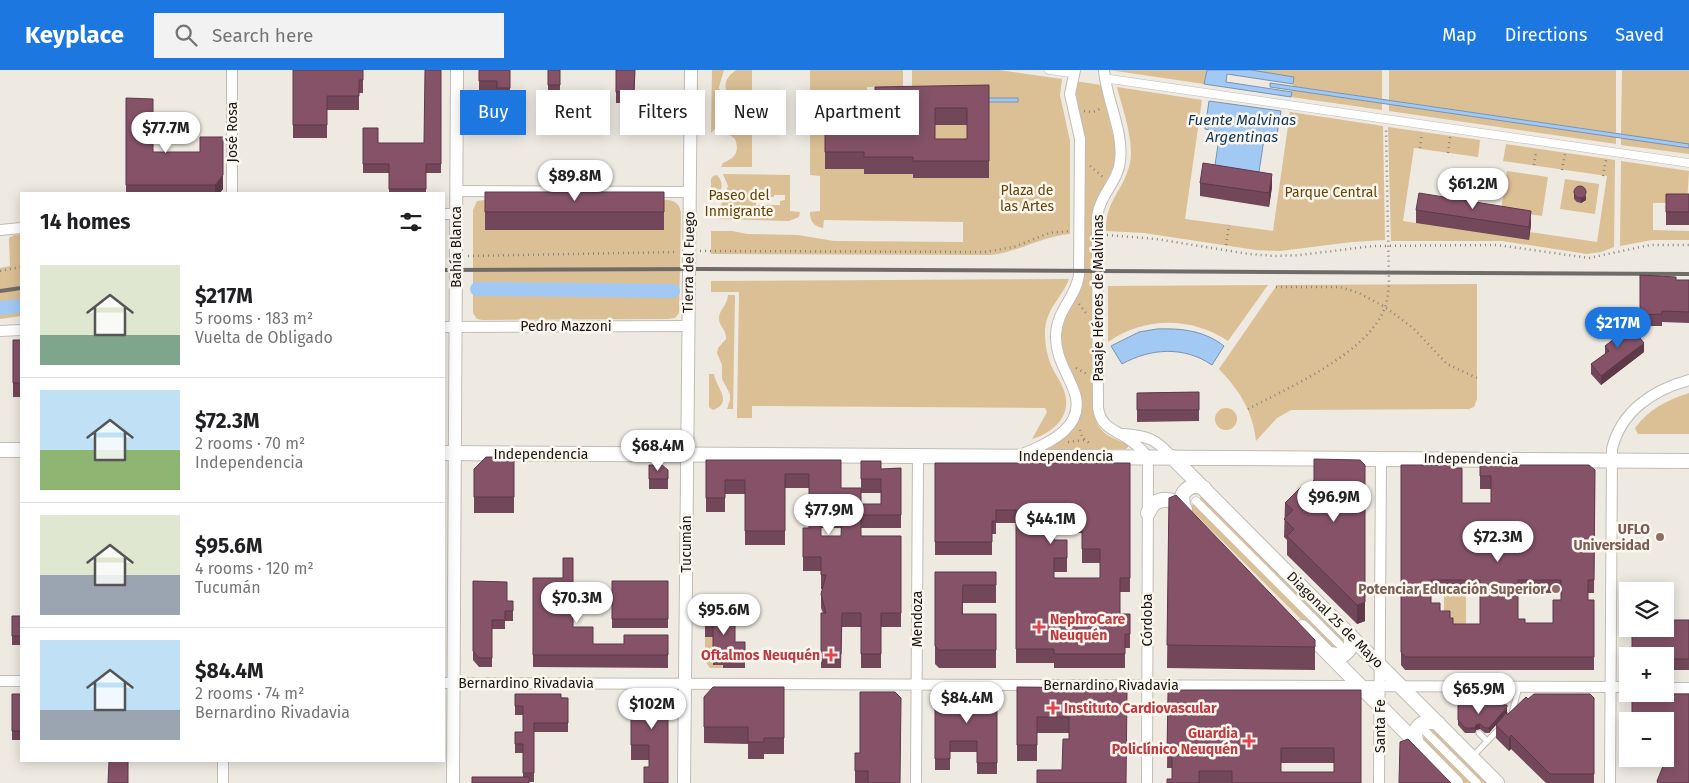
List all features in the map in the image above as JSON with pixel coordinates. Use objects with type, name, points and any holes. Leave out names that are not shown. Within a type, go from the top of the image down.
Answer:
[{"type":"main road","points":[[0,450],[20,450]]},
{"type":"main road","name":"Independencia","points":[[450,453],[1689,461]]},
{"type":"main road","name":"Diagonal 25 de Mayo","points":[[1172,457],[1497,783]]},
{"type":"main road","points":[[1191,509],[1182,496],[1187,489],[1196,486],[1204,488]]},
{"type":"main road","points":[[1148,513],[1153,504],[1161,500],[1171,500],[1191,509]]},
{"type":"main road","name":"Diagonal 25 de Mayo","points":[[1296,620],[1334,650],[1360,686],[1456,783]]},
{"type":"main road","points":[[1334,650],[1340,656],[1348,652],[1351,643],[1350,634]]},
{"type":"main road","points":[[1417,743],[1415,731],[1420,724],[1438,723]]},
{"type":"street","name":"José Rosa","points":[[232,70],[232,192]]},
{"type":"street","name":"Bahía Blanca","points":[[453,783],[449,683],[450,214],[457,191],[457,70]]},
{"type":"street","name":"Tierra del Fuego","points":[[687,454],[691,70]]},
{"type":"street","points":[[1049,70],[1073,72]]},
{"type":"street","name":"Pasaje Héroes de Malvinas","points":[[1018,456],[1058,437],[1070,426],[1075,411],[1074,391],[1060,359],[1056,335],[1059,318],[1075,288],[1079,275],[1080,139],[1070,94],[1073,72]]},
{"type":"street","points":[[1107,74],[1689,163]]},
{"type":"street","name":"Pasaje Héroes de Malvinas","points":[[1107,74],[1121,151],[1117,172],[1102,198],[1097,217],[1099,413],[1103,423],[1132,441],[1148,457]]},
{"type":"street","points":[[457,191],[690,192]]},
{"type":"street","points":[[0,230],[20,228]]},
{"type":"street","name":"Pedro Mazzoni","points":[[450,327],[688,326]]},
{"type":"street","points":[[0,331],[20,330]]},
{"type":"street","points":[[1610,783],[1611,461],[1613,444],[1626,418],[1635,408],[1662,390],[1689,380]]},
{"type":"street","points":[[1118,433],[1154,440],[1172,457]]},
{"type":"street","name":"Tucumán","points":[[684,783],[687,454]]},
{"type":"street","name":"Mendoza","points":[[916,783],[918,456]]},
{"type":"street","name":"Córdoba","points":[[1147,783],[1148,457]]},
{"type":"street","name":"Santa Fe","points":[[1379,783],[1381,458]]},
{"type":"street","points":[[1191,509],[1334,650]]},
{"type":"street","points":[[0,681],[20,681]]},
{"type":"street","name":"Bernardino Rivadavia","points":[[449,683],[1619,688]]},
{"type":"street","points":[[1674,688],[1689,688]]},
{"type":"street","points":[[1428,733],[1477,783]]},
{"type":"street","points":[[222,762],[222,783]]},
{"type":"lane","points":[[1478,687],[1478,709]]},
{"type":"lane","points":[[1472,757],[1506,721],[1514,709],[1519,687]]},
{"type":"lane","points":[[1479,733],[1487,741]]},
{"type":"path","points":[[1080,109],[1093,112],[1102,105]]},
{"type":"path","points":[[1248,409],[1318,372],[1340,357],[1370,331],[1381,316],[1385,307],[1389,284],[1385,118]]},
{"type":"path","points":[[1420,148],[1422,132]]},
{"type":"path","points":[[1448,153],[1450,136]]},
{"type":"path","points":[[1534,165],[1536,148]]},
{"type":"path","points":[[1562,170],[1565,153]]},
{"type":"path","points":[[1603,176],[1606,159]]},
{"type":"path","points":[[1226,245],[1229,225]]},
{"type":"path","points":[[702,251],[985,252],[1014,247],[1049,233],[1076,231]]},
{"type":"path","points":[[1101,235],[1156,239],[1266,256],[1300,255],[1354,247],[1388,245],[1497,245],[1590,258],[1650,245],[1689,245]]},
{"type":"path","points":[[473,256],[681,252]]},
{"type":"path","points":[[0,271],[20,267]]},
{"type":"path","points":[[1276,287],[1350,289],[1385,307],[1421,335],[1447,364],[1477,378]]},
{"type":"path","points":[[1076,300],[1086,314]]},
{"type":"path","points":[[1070,366],[1084,372],[1091,378]]},
{"type":"green space","points":[[712,70],[724,70],[720,90],[715,90],[715,129],[711,133]]},
{"type":"green space","points":[[736,70],[752,70],[752,90],[726,90],[727,79]]},
{"type":"green space","name":"Plaza de las Artes","points":[[810,70],[903,70],[903,86],[867,87],[867,90],[810,90]]},
{"type":"green space","name":"Plaza de las Artes","points":[[912,70],[999,70],[1062,79],[1060,95],[1070,141],[1070,234],[1060,235],[1011,251],[991,255],[711,254],[711,231],[798,235],[834,241],[963,242],[963,222],[824,220],[823,228],[817,226],[813,223],[810,212],[820,211],[820,176],[810,175],[810,135],[825,135],[825,169],[864,169],[864,174],[913,174],[913,178],[989,178],[989,102],[1017,102],[1018,98],[919,98],[919,90],[912,90]]},
{"type":"green space","points":[[1109,70],[1207,70],[1204,84]]},
{"type":"green space","points":[[1251,70],[1382,70],[1382,99],[1293,86],[1294,77]]},
{"type":"green space","points":[[1389,70],[1616,70],[1616,133],[1389,100]]},
{"type":"green space","points":[[1622,70],[1689,70],[1689,144],[1621,134]]},
{"type":"green space","points":[[1075,81],[1101,85],[1116,148],[1115,164],[1097,200],[1092,226],[1094,414],[1098,426],[1111,437],[1128,444],[1126,449],[1045,449],[1068,434],[1078,417],[1067,380],[1060,340],[1064,316],[1079,289]]},
{"type":"green space","name":"Parque Central","points":[[1117,87],[1202,100],[1185,219],[1273,231],[1290,112],[1383,126],[1385,240],[1280,251],[1256,250],[1144,233],[1106,231],[1108,212],[1125,179],[1131,151],[1128,129]]},
{"type":"green space","points":[[1292,90],[1382,103],[1382,110],[1291,97]]},
{"type":"green space","points":[[1389,104],[1616,137],[1616,144],[1389,111]]},
{"type":"green space","points":[[935,125],[967,125],[967,156],[935,156]]},
{"type":"green space","name":"Parque Central","points":[[1388,127],[1480,140],[1478,157],[1414,148],[1403,221],[1416,223],[1419,207],[1530,232],[1597,242],[1607,176],[1503,161],[1506,144],[1615,160],[1614,247],[1601,252],[1587,254],[1502,241],[1391,241]]},
{"type":"green space","points":[[730,135],[752,135],[752,167],[721,167],[737,151],[735,139]]},
{"type":"green space","points":[[1621,138],[1689,148],[1689,154],[1621,145]]},
{"type":"green space","points":[[1621,161],[1689,171],[1687,203],[1653,203],[1653,230],[1689,231],[1689,240],[1652,240],[1620,246]]},
{"type":"green space","points":[[1507,171],[1548,177],[1542,216],[1501,210]]},
{"type":"green space","name":"Paseo del Inmigrante","points":[[723,174],[790,175],[790,211],[800,212],[799,217],[789,221],[719,219],[721,205],[728,186]],"holes":[[[785,195],[785,200],[780,201],[780,205],[756,205],[756,197]]]},
{"type":"green space","name":"Paseo del Inmigrante","points":[[717,175],[722,186],[720,192],[711,201],[711,179]]},
{"type":"green space","points":[[1565,179],[1599,184],[1595,214],[1560,209]]},
{"type":"green space","points":[[668,200],[675,202],[679,206],[681,213],[679,313],[675,318],[668,319],[477,319],[473,313],[473,210],[477,201]]},
{"type":"green space","points":[[20,234],[20,316],[0,319],[0,268],[10,266],[9,238]]},
{"type":"green space","points":[[1069,279],[1050,311],[1045,334],[1048,357],[1063,388],[1066,406],[1064,414],[1055,427],[1040,436],[1032,439],[1047,412],[1045,408],[752,406],[752,418],[737,418],[739,292],[711,292],[711,281]]},
{"type":"green space","points":[[1477,284],[1477,399],[1474,407],[1469,409],[1291,410],[1277,418],[1256,441],[1252,420],[1244,402],[1219,369],[1277,285]]},
{"type":"green space","points":[[1268,285],[1228,341],[1199,327],[1168,323],[1137,328],[1108,342],[1108,286]]},
{"type":"green space","points":[[728,295],[735,295],[733,409],[727,409],[730,394],[722,379],[722,365],[717,353],[718,348],[726,339],[719,317]]},
{"type":"green space","points":[[709,374],[714,374],[723,399],[719,407],[713,410],[709,407]]},
{"type":"green space","points":[[1689,393],[1689,434],[1638,434],[1635,428],[1652,410]]},
{"type":"green space","points":[[1226,408],[1236,415],[1237,419],[1230,429],[1226,430],[1216,423],[1215,419],[1222,409]]},
{"type":"green space","points":[[1203,495],[1346,638],[1333,651],[1189,508]]},
{"type":"green space","points":[[1444,593],[1466,593],[1466,642],[1444,624]]},
{"type":"green space","points":[[705,637],[713,637],[714,646],[723,668],[710,668],[705,661]]},
{"type":"green space","points":[[1434,727],[1490,783],[1464,783],[1421,740]]},
{"type":"water","points":[[1207,70],[1251,70],[1294,77],[1293,84],[1227,74],[1226,82],[1292,92],[1291,97],[1204,84]]},
{"type":"water","points":[[1270,83],[1689,144],[1689,148],[1270,87]]},
{"type":"water","points":[[919,98],[1018,98],[1018,102],[919,102]]},
{"type":"water","name":"Fuente Malvinas Argentinas","points":[[1209,101],[1281,111],[1276,140],[1264,139],[1257,185],[1213,178],[1220,132],[1205,129]]},
{"type":"water","points":[[870,135],[881,135],[875,141],[870,141]]},
{"type":"water","points":[[1175,329],[1201,334],[1224,346],[1212,365],[1190,355],[1167,351],[1144,355],[1122,364],[1111,346],[1139,332]]},
{"type":"building","points":[[293,70],[363,70],[363,80],[359,80],[359,96],[327,96],[327,125],[293,125]]},
{"type":"building","points":[[425,70],[441,70],[441,164],[426,164],[426,189],[389,189],[389,164],[363,164],[363,128],[378,128],[378,143],[424,143]]},
{"type":"building","points":[[479,70],[510,70],[510,88],[497,88],[497,81],[479,81]]},
{"type":"building","points":[[548,70],[560,70],[560,85],[548,85]]},
{"type":"building","points":[[616,70],[635,70],[634,90],[620,90],[620,92],[616,92]]},
{"type":"building","points":[[989,85],[989,161],[913,161],[913,157],[864,157],[864,152],[825,152],[825,135],[919,135],[919,90],[875,90],[875,87]],"holes":[[[935,108],[967,108],[967,139],[935,139]]]},
{"type":"building","points":[[126,98],[153,99],[153,152],[200,152],[200,137],[223,137],[223,175],[215,185],[126,185]]},
{"type":"building","points":[[1203,163],[1272,174],[1269,193],[1200,183]]},
{"type":"building","points":[[1580,186],[1586,192],[1580,198],[1574,192]]},
{"type":"building","points":[[485,192],[664,192],[664,212],[485,212]]},
{"type":"building","points":[[1419,193],[1531,211],[1529,227],[1416,210]]},
{"type":"building","points":[[1666,194],[1689,194],[1689,212],[1666,212]]},
{"type":"building","points":[[1640,275],[1676,277],[1676,280],[1689,280],[1689,312],[1662,311],[1662,314],[1640,315]]},
{"type":"building","points":[[1624,323],[1628,323],[1644,343],[1601,376],[1591,364],[1609,351],[1605,346],[1622,333],[1618,328]]},
{"type":"building","points":[[13,340],[20,340],[20,383],[13,383]]},
{"type":"building","points":[[1199,392],[1199,410],[1137,410],[1137,393]]},
{"type":"building","points":[[486,457],[514,457],[514,497],[474,497],[474,469]]},
{"type":"building","points":[[1314,459],[1360,460],[1365,465],[1365,602],[1357,605],[1287,536],[1294,529],[1284,519],[1293,510],[1285,503],[1301,487],[1304,491],[1314,480]]},
{"type":"building","points":[[706,460],[841,460],[841,488],[861,488],[861,504],[881,504],[881,479],[861,479],[861,461],[881,461],[881,469],[901,468],[901,515],[861,515],[861,536],[901,536],[901,613],[881,613],[881,654],[861,654],[861,613],[842,613],[841,654],[821,654],[821,613],[826,613],[821,594],[826,575],[821,575],[821,557],[803,557],[803,528],[809,528],[809,474],[785,474],[785,531],[745,531],[745,480],[725,480],[725,498],[706,498]],"holes":[[[821,514],[842,514],[841,536],[821,536]]]},
{"type":"building","points":[[935,463],[1130,463],[1130,578],[1120,578],[1120,614],[1130,614],[1130,634],[1125,634],[1125,654],[1054,654],[1054,649],[1016,649],[1016,510],[996,510],[996,521],[992,521],[992,542],[935,542]],"holes":[[[1054,507],[1074,507],[1074,520],[1082,520],[1082,549],[1100,549],[1100,578],[1054,578],[1054,558],[1067,558],[1067,540],[1054,540]]]},
{"type":"building","points":[[649,465],[662,465],[668,470],[668,479],[649,479]]},
{"type":"building","points":[[1401,465],[1452,465],[1455,468],[1462,468],[1462,503],[1491,503],[1491,476],[1480,476],[1480,465],[1589,465],[1595,470],[1594,580],[1588,580],[1588,600],[1594,600],[1594,657],[1405,657],[1401,652]],"holes":[[[1431,580],[1480,580],[1480,624],[1453,624],[1453,618],[1450,618],[1450,611],[1440,611],[1440,603],[1431,603]],[[1518,580],[1561,580],[1561,600],[1553,600],[1553,623],[1525,623],[1525,619],[1518,619]]]},
{"type":"building","points":[[1176,495],[1315,640],[1315,647],[1167,645],[1169,498]]},
{"type":"building","points":[[563,558],[573,558],[573,627],[593,627],[593,644],[624,644],[624,635],[668,635],[668,655],[533,655],[533,578],[563,578]]},
{"type":"building","points":[[935,572],[996,572],[996,585],[963,585],[962,614],[996,614],[996,650],[939,650],[935,646]]},
{"type":"building","points":[[473,581],[507,582],[507,601],[513,601],[513,611],[505,611],[505,620],[492,620],[492,658],[479,658],[473,651]]},
{"type":"building","points":[[612,581],[668,581],[668,619],[612,619]]},
{"type":"building","points":[[705,613],[722,613],[722,624],[735,624],[735,642],[745,642],[745,654],[723,654],[723,651],[713,651],[713,624],[705,624]]},
{"type":"building","points":[[12,616],[20,616],[20,636],[12,636]]},
{"type":"building","points":[[1674,620],[1689,620],[1689,659],[1674,659],[1674,647],[1632,647],[1632,637],[1674,637]]},
{"type":"building","points":[[713,687],[784,687],[784,738],[764,738],[764,742],[748,742],[748,727],[704,727],[704,697]]},
{"type":"building","points":[[1017,687],[1123,688],[1127,691],[1126,783],[1037,783],[1037,770],[1062,770],[1063,739],[1069,739],[1069,717],[1037,717],[1037,745],[1017,745]]},
{"type":"building","points":[[631,689],[668,689],[668,783],[644,783],[644,767],[649,767],[649,745],[631,745]]},
{"type":"building","points":[[1173,690],[1361,690],[1361,783],[1232,783],[1232,771],[1199,771],[1199,783],[1167,783],[1167,779],[1172,779],[1172,753],[1167,753],[1168,693]],"holes":[[[1281,748],[1334,748],[1334,772],[1281,772]]]},
{"type":"building","points":[[860,692],[895,692],[901,698],[900,783],[868,783],[868,771],[855,771],[855,753],[860,753]]},
{"type":"building","points":[[940,693],[997,693],[997,763],[977,763],[977,741],[950,741],[950,759],[935,759],[935,697]]},
{"type":"building","points":[[12,694],[20,694],[20,731],[12,731]]},
{"type":"building","points":[[515,694],[561,694],[561,698],[568,698],[568,723],[534,723],[534,773],[523,773],[523,744],[515,744],[515,732],[523,732],[523,706],[515,706]]},
{"type":"building","points":[[1534,694],[1590,694],[1594,698],[1594,774],[1550,774],[1511,735],[1509,738],[1496,725],[1507,712],[1507,715],[1526,697],[1528,699]]},
{"type":"building","points":[[1674,694],[1689,694],[1689,783],[1658,783],[1657,781],[1663,767],[1674,767],[1674,712],[1632,712],[1632,702],[1674,702]]},
{"type":"building","points":[[1458,704],[1474,704],[1478,709],[1481,708],[1482,704],[1507,705],[1507,707],[1489,728],[1485,728],[1480,724],[1476,725],[1475,728],[1465,728],[1458,720]]},
{"type":"building","points":[[1408,739],[1451,783],[1399,783],[1400,742]]},
{"type":"building","points":[[109,762],[128,762],[128,783],[108,783]]},
{"type":"building","points":[[472,777],[529,777],[529,783],[472,783]]},
{"type":"waterway","points":[[477,289],[673,291]]},
{"type":"waterway","points":[[0,308],[20,306]]},
{"type":"railway","points":[[445,270],[702,269],[1689,274]]},
{"type":"railway","points":[[0,291],[20,288]]},
{"type":"place","name":"UFLO Universidad","points":[[1660,537]]},
{"type":"place","name":"Potenciar Educación Superior","points":[[1556,589]]},
{"type":"place","name":"NephroCare Neuquén","points":[[1039,627]]},
{"type":"place","name":"Oftalmos Neuquén","points":[[831,655]]},
{"type":"place","name":"Instituto Cardiovascular","points":[[1053,708]]},
{"type":"place","name":"Guardia Policlínico Neuquén","points":[[1249,741]]}]
